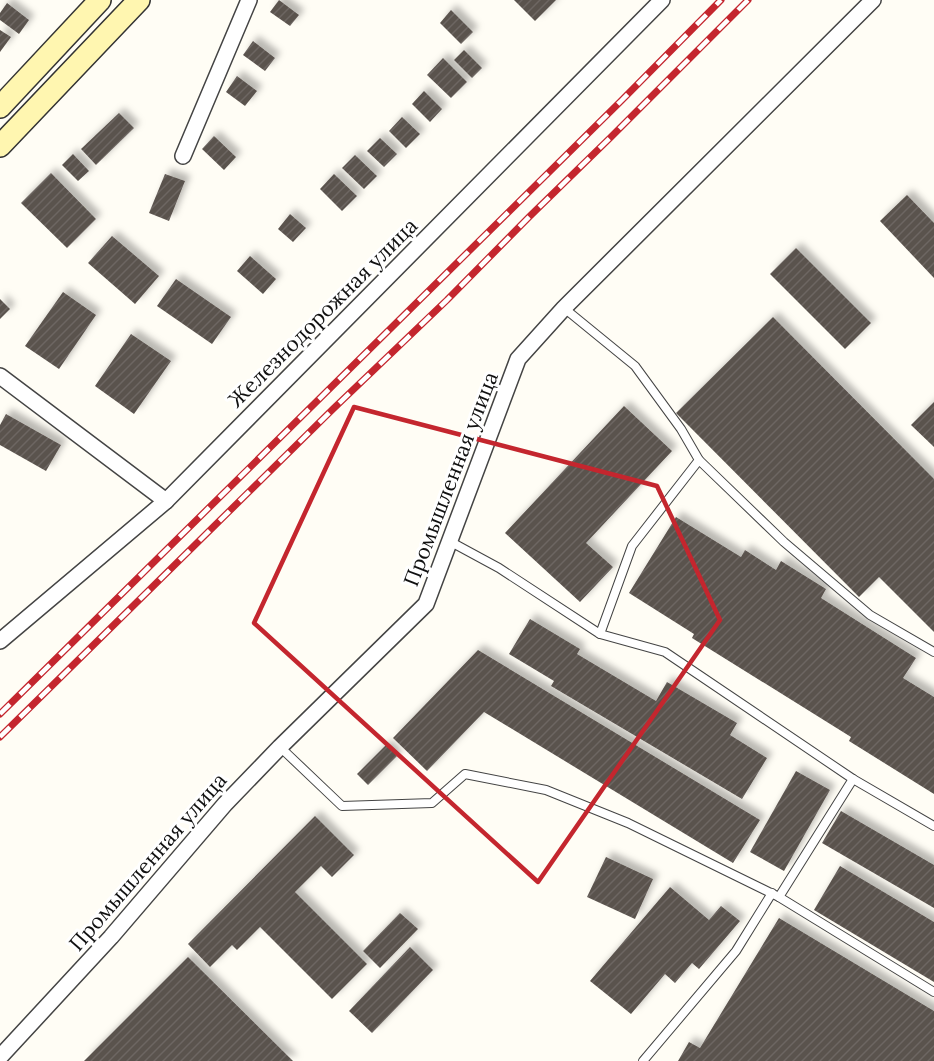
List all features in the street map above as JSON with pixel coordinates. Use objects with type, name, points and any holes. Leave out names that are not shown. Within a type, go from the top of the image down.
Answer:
[{"type":"main road","points":[[0,107],[100,0]]},
{"type":"main road","points":[[0,146],[139,0]]},
{"type":"street","points":[[183,156],[249,0]]},
{"type":"street","name":"Железнодорожная улица","points":[[0,641],[166,501],[662,0]]},
{"type":"street","name":"Промышленная улица","points":[[0,1057],[111,937],[225,804],[426,604],[518,359],[564,308],[873,0]]},
{"type":"street","points":[[0,376],[166,501]]},
{"type":"lane","points":[[564,308],[635,366],[681,429],[699,460],[784,542],[870,615],[934,652]]},
{"type":"lane","points":[[600,634],[632,546],[699,460]]},
{"type":"lane","points":[[451,542],[500,568],[600,634],[665,652],[853,779],[934,826]]},
{"type":"lane","points":[[280,747],[342,806],[432,803],[465,774],[546,790],[628,824],[776,895],[934,992]]},
{"type":"lane","points":[[643,1061],[736,951],[853,779]]},
{"type":"highlighted area","points":[[354,407],[657,486],[720,620],[538,882],[254,623]]},
{"type":"building","points":[[279,0],[299,15],[290,26],[270,12]]},
{"type":"building","points":[[514,0],[556,0],[535,21]]},
{"type":"building","points":[[7,3],[29,20],[19,34],[0,20],[0,13]]},
{"type":"building","points":[[451,10],[473,32],[461,44],[440,23]]},
{"type":"building","points":[[0,30],[11,37],[0,52]]},
{"type":"building","points":[[253,41],[275,58],[265,71],[243,55]]},
{"type":"building","points":[[464,50],[482,68],[472,78],[454,60]]},
{"type":"building","points":[[443,58],[467,82],[451,98],[427,75]]},
{"type":"building","points":[[237,76],[257,91],[245,106],[226,92]]},
{"type":"building","points":[[424,91],[442,109],[430,122],[412,104]]},
{"type":"building","points":[[119,113],[134,128],[96,165],[81,149]]},
{"type":"building","points":[[402,117],[420,134],[406,148],[389,131]]},
{"type":"building","points":[[214,136],[236,157],[224,170],[202,149]]},
{"type":"building","points":[[380,138],[397,154],[384,167],[367,151]]},
{"type":"building","points":[[73,154],[89,171],[78,181],[62,165]]},
{"type":"building","points":[[355,155],[377,176],[364,189],[342,168]]},
{"type":"building","points":[[51,173],[96,219],[67,248],[21,203]]},
{"type":"building","points":[[165,174],[185,181],[169,221],[149,213]]},
{"type":"building","points":[[334,174],[357,196],[342,211],[320,189]]},
{"type":"building","points":[[907,195],[934,223],[934,278],[880,221]]},
{"type":"building","points":[[290,214],[306,228],[293,242],[278,229]]},
{"type":"building","points":[[112,236],[159,276],[135,304],[88,263]]},
{"type":"building","points":[[796,248],[871,323],[845,349],[770,274]]},
{"type":"building","points":[[250,256],[276,279],[263,294],[237,271]]},
{"type":"building","points":[[176,279],[231,317],[212,344],[157,306]]},
{"type":"building","points":[[63,292],[96,315],[59,369],[25,346]]},
{"type":"building","points":[[0,299],[10,309],[0,319]]},
{"type":"building","points":[[773,317],[934,479],[934,632],[879,577],[859,597],[676,413]]},
{"type":"building","points":[[131,334],[171,361],[134,414],[95,386]]},
{"type":"building","points":[[934,402],[934,447],[911,425]]},
{"type":"building","points":[[624,406],[672,451],[586,543],[613,567],[580,602],[505,533]]},
{"type":"building","points":[[6,414],[61,445],[46,471],[0,445],[0,425]]},
{"type":"building","points":[[676,517],[741,557],[745,550],[776,570],[781,561],[826,589],[821,598],[916,658],[903,678],[934,697],[934,794],[849,741],[851,737],[692,638],[694,634],[629,593]]},
{"type":"building","points":[[530,619],[580,649],[577,654],[656,701],[667,682],[737,723],[730,735],[767,758],[742,799],[551,686],[554,681],[509,654]]},
{"type":"building","points":[[478,650],[760,820],[733,863],[484,712],[427,771],[393,738]]},
{"type":"building","points":[[386,745],[397,756],[368,785],[357,774]]},
{"type":"building","points":[[796,771],[830,790],[784,871],[750,852]]},
{"type":"building","points":[[841,811],[934,865],[934,908],[822,843]]},
{"type":"building","points":[[315,816],[354,855],[332,877],[321,866],[295,892],[367,964],[332,999],[260,927],[237,950],[232,945],[210,967],[188,944]]},
{"type":"building","points":[[606,857],[653,879],[635,919],[587,897]]},
{"type":"building","points":[[840,866],[934,922],[934,982],[814,910]]},
{"type":"building","points":[[670,887],[709,920],[721,906],[740,921],[699,969],[692,963],[675,983],[665,974],[631,1014],[590,981]]},
{"type":"building","points":[[400,913],[418,929],[380,968],[363,951]]},
{"type":"building","points":[[779,918],[934,1011],[934,1061],[678,1061],[689,1042],[700,1048]]},
{"type":"building","points":[[410,947],[433,970],[372,1033],[349,1011]]},
{"type":"building","points":[[188,957],[293,1061],[84,1061]]},
{"type":"railway","points":[[0,714],[721,0]]},
{"type":"railway","points":[[0,737],[447,300],[748,0]]}]
